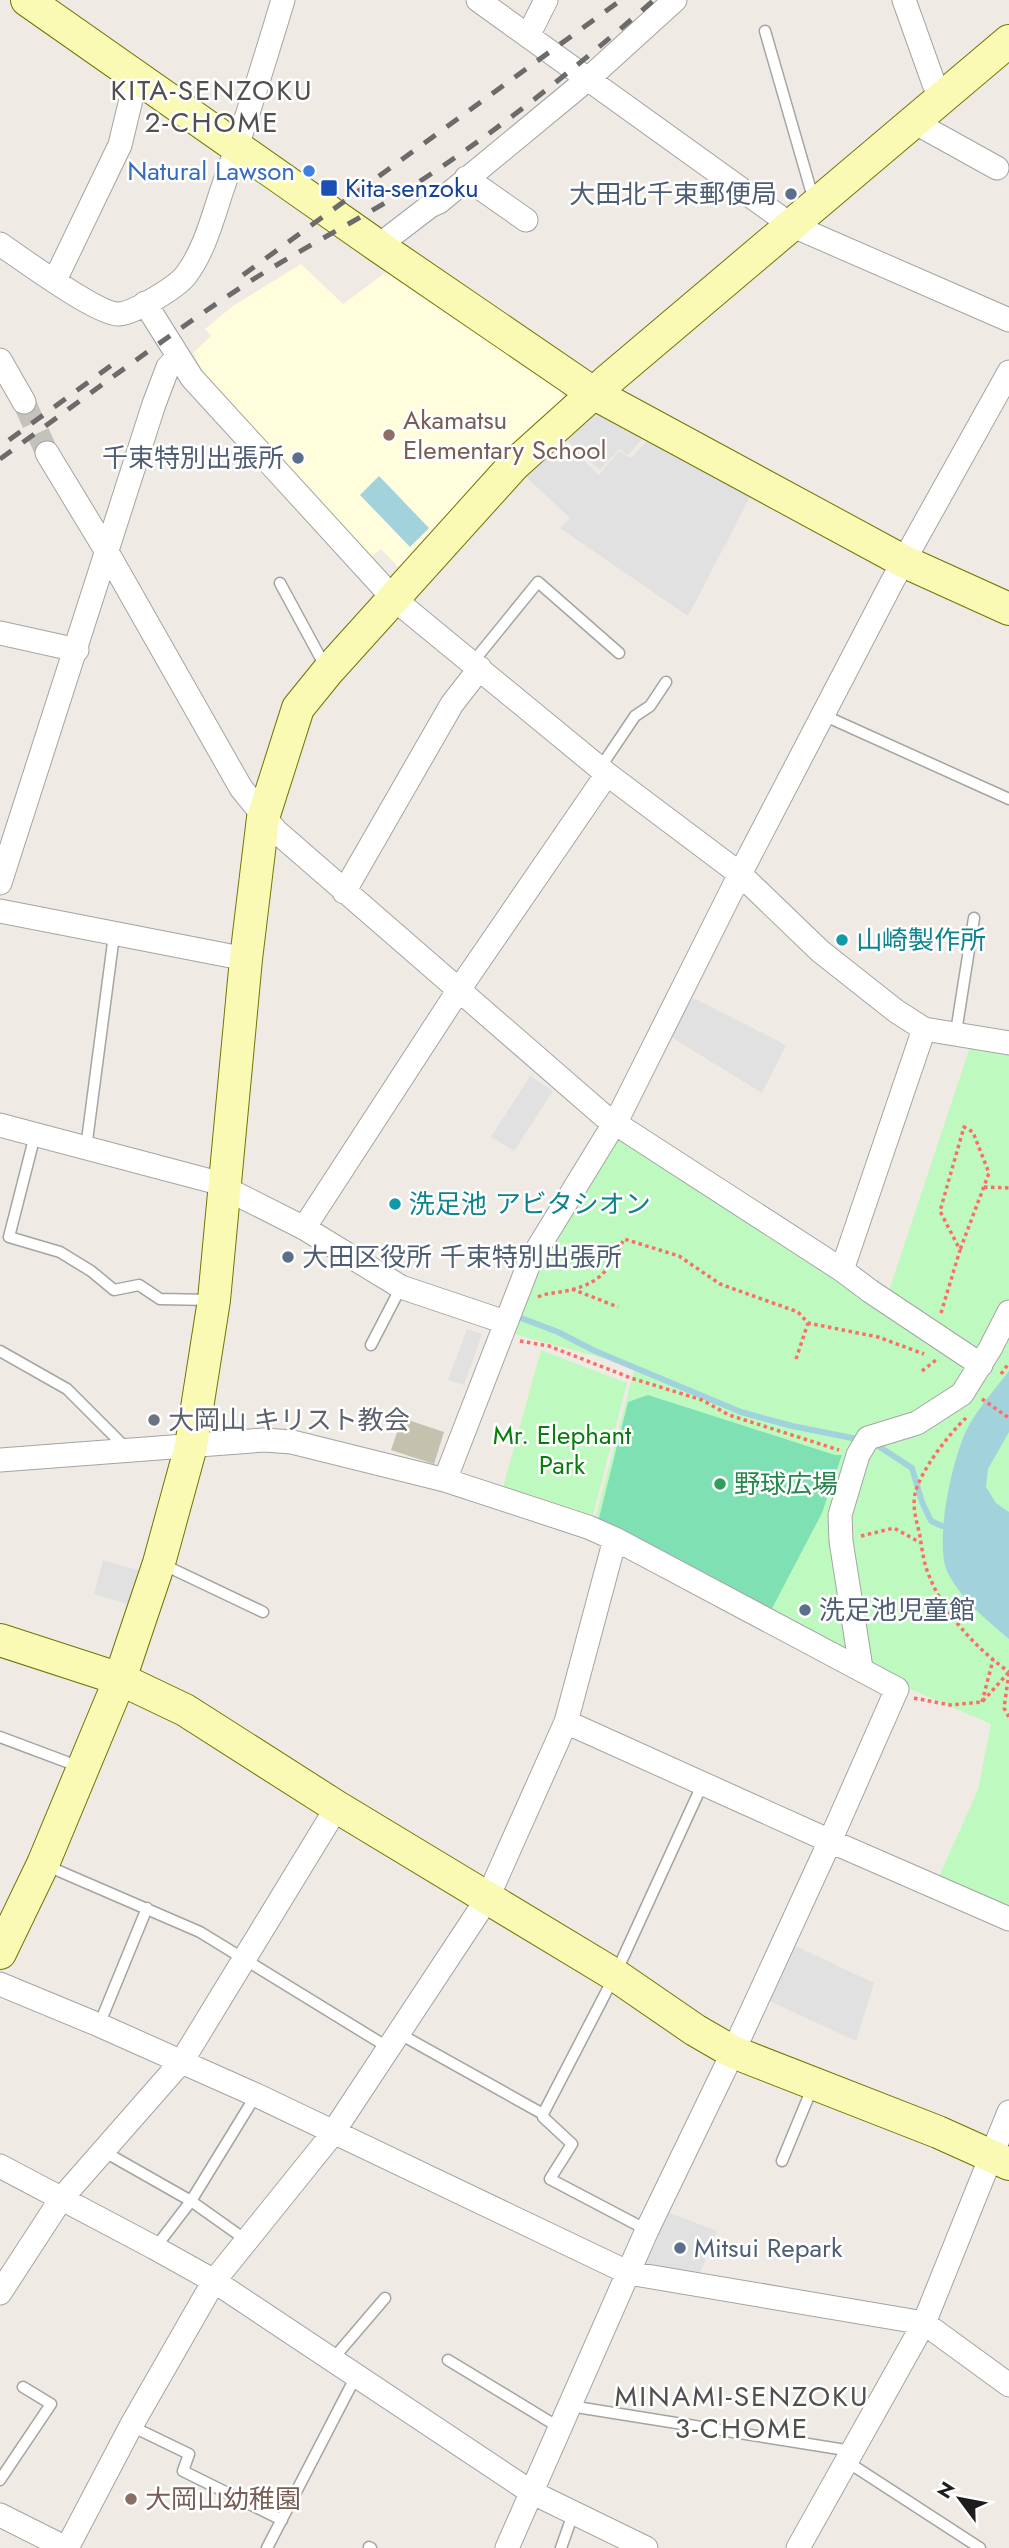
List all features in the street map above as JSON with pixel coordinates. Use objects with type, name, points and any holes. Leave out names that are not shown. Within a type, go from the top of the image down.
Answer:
[{"type":"street","points":[[0,244],[100,310],[120,314],[166,292],[185,276],[203,244],[237,148],[283,0]]},
{"type":"street","points":[[478,0],[792,225],[1009,320]]},
{"type":"street","points":[[528,36],[546,0]]},
{"type":"street","points":[[378,246],[439,202],[588,79],[675,0]]},
{"type":"street","points":[[904,0],[934,84],[942,98]]},
{"type":"street","points":[[38,4],[237,148],[593,393],[903,561],[1009,609]]},
{"type":"street","points":[[0,1953],[43,1864],[120,1679],[159,1563],[191,1446],[214,1300],[246,958],[263,818],[298,708],[328,671],[513,466],[593,393],[1008,45]]},
{"type":"street","points":[[55,280],[120,145],[133,91],[139,78]]},
{"type":"street","points":[[917,119],[923,127],[997,169]]},
{"type":"street","points":[[466,178],[526,220]]},
{"type":"street","points":[[145,303],[192,378],[394,599],[603,771],[740,874],[820,951],[896,1011],[924,1028],[1009,1042]]},
{"type":"street","points":[[0,883],[154,404],[168,367],[178,357]]},
{"type":"street","points":[[0,360],[24,402]]},
{"type":"street","points":[[445,1480],[530,1261],[615,1123],[822,715],[903,561],[1009,372]]},
{"type":"street","points":[[47,453],[107,552],[241,788],[263,818],[344,892],[604,1116],[842,1270],[981,1365]]},
{"type":"street","points":[[0,633],[77,650]]},
{"type":"street","points":[[344,892],[476,665]]},
{"type":"street","points":[[304,1228],[603,771]]},
{"type":"street","points":[[0,911],[114,935],[246,958]]},
{"type":"street","points":[[842,1270],[924,1028]]},
{"type":"street","points":[[0,1125],[199,1177],[304,1228],[401,1287],[505,1324]]},
{"type":"street","points":[[861,1668],[841,1541],[840,1516],[863,1447],[917,1423],[962,1394],[1009,1312]]},
{"type":"street","points":[[0,1460],[264,1440],[292,1442],[445,1480],[588,1527],[615,1539],[897,1689],[733,2052],[647,2230],[507,2548]]},
{"type":"street","points":[[0,2515],[66,2548],[131,2426],[214,2281],[333,2132],[487,1899],[566,1722],[615,1539]]},
{"type":"street","points":[[0,1640],[120,1679],[185,1710],[337,1807],[615,1975],[695,2030],[733,2052],[1000,2159]]},
{"type":"street","points":[[566,1722],[1009,1919]]},
{"type":"street","points":[[0,2293],[61,2199],[182,2061],[337,1807]]},
{"type":"street","points":[[0,1984],[182,2061],[629,2273],[924,2323],[1009,2385]]},
{"type":"street","points":[[799,2548],[924,2323],[1000,2159],[1009,2112]]},
{"type":"street","points":[[0,2166],[214,2281],[531,2492],[646,2548]]},
{"type":"lane","points":[[765,31],[812,194],[820,202]]},
{"type":"lane","points":[[476,665],[538,582],[619,653]]},
{"type":"lane","points":[[280,583],[328,671]]},
{"type":"lane","points":[[603,771],[635,716],[650,706],[666,682]]},
{"type":"lane","points":[[822,715],[1009,799]]},
{"type":"lane","points":[[956,1032],[974,918]]},
{"type":"lane","points":[[86,1148],[114,935]]},
{"type":"lane","points":[[35,1135],[9,1237],[60,1252],[91,1271],[114,1290],[139,1285],[160,1299],[214,1300]]},
{"type":"lane","points":[[371,1345],[401,1287]]},
{"type":"lane","points":[[0,1351],[67,1389],[129,1451]]},
{"type":"lane","points":[[159,1563],[263,1612]]},
{"type":"lane","points":[[0,1737],[83,1768]]},
{"type":"lane","points":[[647,2230],[550,2179],[572,2144],[542,2117],[615,1975],[703,1783]]},
{"type":"lane","points":[[43,1864],[200,1931],[244,1959],[393,2041],[543,2114]]},
{"type":"lane","points":[[99,2025],[147,1908]]},
{"type":"lane","points":[[782,2161],[814,2083]]},
{"type":"lane","points":[[155,2248],[191,2201],[256,2095]]},
{"type":"lane","points":[[103,2151],[191,2201],[246,2240]]},
{"type":"lane","points":[[332,2360],[385,2298]]},
{"type":"lane","points":[[448,2360],[560,2428]]},
{"type":"lane","points":[[267,2548],[356,2376]]},
{"type":"lane","points":[[0,2480],[51,2404],[23,2387]]},
{"type":"lane","points":[[570,2406],[849,2456],[980,2548]]},
{"type":"lane","points":[[131,2426],[189,2454],[183,2471],[282,2519]]},
{"type":"lane","points":[[561,2548],[573,2514]]},
{"type":"path","points":[[932,1333],[946,1304],[960,1250],[989,1174],[973,1132],[964,1126],[940,1211],[960,1250]]},
{"type":"path","points":[[984,1187],[1009,1188]]},
{"type":"path","points":[[863,1447],[810,1442],[729,1415],[702,1400],[631,1378],[549,1346],[505,1324],[545,1294],[572,1289],[604,1276],[624,1238],[679,1256],[720,1284],[798,1312],[808,1323],[877,1337],[938,1359],[922,1371]]},
{"type":"path","points":[[572,1289],[618,1307]]},
{"type":"path","points":[[796,1359],[808,1323]]},
{"type":"path","points":[[982,1400],[1009,1418]]},
{"type":"path","points":[[937,1455],[915,1492],[914,1510],[930,1579],[966,1634],[1009,1672]]},
{"type":"path","points":[[841,1541],[894,1528],[921,1543]]},
{"type":"path","points":[[982,1702],[993,1660]]},
{"type":"path","points":[[897,1689],[914,1698],[950,1705],[982,1702],[1009,1672]]},
{"type":"path","points":[[1009,1672],[1004,1708],[1009,1717]]},
{"type":"shaded area","name":"Akamatsu Elementary School","points":[[301,264],[343,304],[389,270],[562,389],[563,402],[499,458],[401,570],[381,549],[369,559],[203,376],[193,353],[211,336],[205,329],[233,306]]},
{"type":"shaded area","points":[[594,406],[644,437],[628,455],[619,449],[600,470],[562,436]]},
{"type":"shaded area","points":[[649,439],[750,497],[688,616],[560,528],[570,518],[521,472],[562,440],[599,475],[619,451],[631,458]]},
{"type":"shaded area","points":[[693,998],[786,1045],[762,1093],[668,1035]]},
{"type":"shaded area","points":[[530,1076],[553,1091],[514,1151],[491,1137]]},
{"type":"shaded area","points":[[467,1329],[482,1334],[464,1385],[448,1380]]},
{"type":"shaded area","points":[[402,1418],[444,1432],[434,1464],[391,1450]]},
{"type":"shaded area","points":[[103,1560],[141,1571],[131,1605],[94,1594]]},
{"type":"shaded area","points":[[791,1944],[874,1983],[856,2041],[765,1999]]},
{"type":"shaded area","name":"Mitsui Repark","points":[[667,2212],[717,2231],[699,2275],[643,2265]]},
{"type":"green space","points":[[970,1047],[1009,1052],[1009,1914],[935,1885],[978,1790],[991,1724],[897,1683],[595,1520],[635,1367],[507,1332],[533,1262],[618,1132],[883,1309]]},
{"type":"green space","name":"Mr. Elephant Park","points":[[541,1350],[627,1383],[591,1522],[502,1491]]},
{"type":"green space","name":"野球広場","points":[[648,1395],[842,1455],[822,1513],[768,1616],[597,1526],[628,1402]]},
{"type":"water","points":[[379,476],[429,528],[410,547],[360,495]]},
{"type":"water","points":[[1009,1371],[1009,1432],[988,1469],[986,1487],[996,1503],[1009,1512],[1009,1639],[960,1592],[948,1573],[943,1542],[951,1478],[962,1440],[977,1412]]},
{"type":"waterway","points":[[516,1316],[741,1412],[792,1426],[862,1440]]},
{"type":"waterway","points":[[872,1442],[912,1468],[931,1521],[942,1526]]},
{"type":"tunnel","points":[[24,402],[47,453]]},
{"type":"railway","points":[[243,275],[621,0]]},
{"type":"railway","points":[[0,459],[246,284],[443,166],[566,74],[654,0]]},
{"type":"railway","points":[[9,440],[113,364]]},
{"type":"place","name":"Natural Lawson","points":[[309,171]]},
{"type":"place","name":"Kita-senzoku","points":[[329,188]]},
{"type":"place","name":"大田北千束郵便局","points":[[791,194]]},
{"type":"place","name":"Akamatsu Elementary School","points":[[389,435]]},
{"type":"place","name":"千束特別出張所","points":[[298,458]]},
{"type":"place","name":"山崎製作所","points":[[842,940]]},
{"type":"place","name":"洗足池 アビタシオン","points":[[395,1204]]},
{"type":"place","name":"大田区役所 千束特別出張所","points":[[288,1257]]},
{"type":"place","name":"大岡山 キリスト教会","points":[[154,1420]]},
{"type":"place","name":"野球広場","points":[[720,1484]]},
{"type":"place","name":"洗足池児童館","points":[[805,1610]]},
{"type":"place","name":"Mitsui Repark","points":[[680,2248]]},
{"type":"place","name":"大岡山幼稚園","points":[[131,2499]]},
{"type":"district","name":"KITA-SENZOKU 2-CHOME","points":[[212,106]]},
{"type":"district","name":"MINAMI-SENZOKU 3-CHOME","points":[[742,2412]]}]
